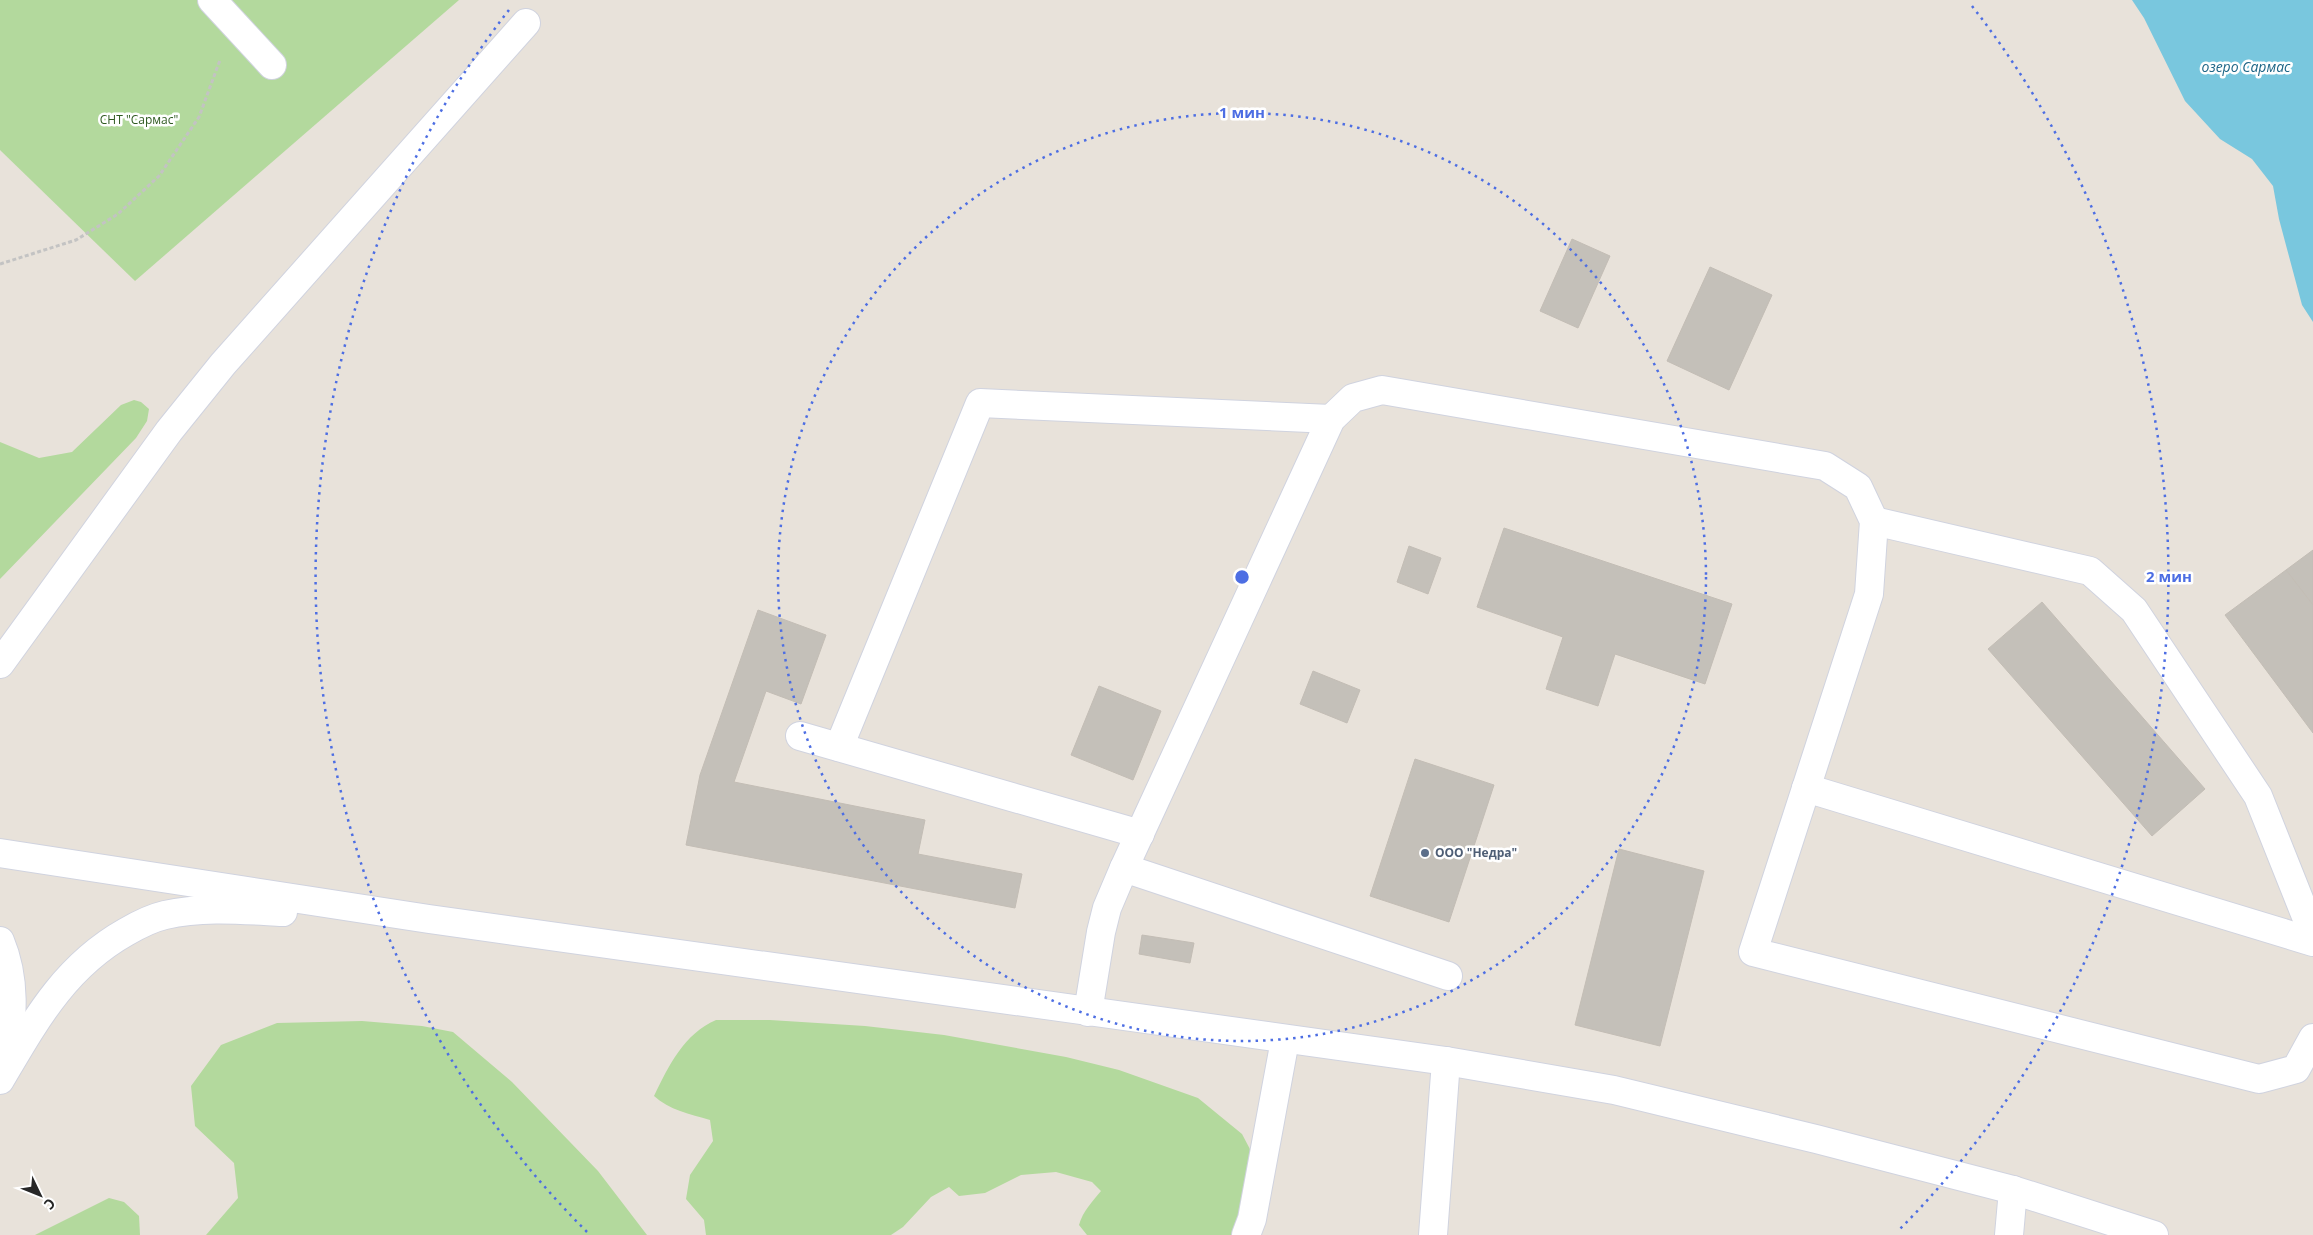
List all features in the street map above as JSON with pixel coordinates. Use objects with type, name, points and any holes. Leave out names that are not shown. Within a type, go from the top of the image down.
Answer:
[{"type":"street","points":[[212,0],[272,65]]},
{"type":"street","points":[[0,664],[170,431],[223,364],[526,23]]},
{"type":"street","points":[[1088,1012],[1101,932],[1107,908],[1332,419],[1353,398],[1382,390],[1826,466],[1858,487],[1874,520],[1869,594],[1753,952],[2259,1079],[2296,1069],[2313,1038]]},
{"type":"street","points":[[839,747],[980,403],[1332,419]]},
{"type":"street","points":[[1874,520],[2090,571],[2134,610],[2258,796],[2313,934]]},
{"type":"street","points":[[800,736],[1140,834]]},
{"type":"street","points":[[1806,788],[2313,942]]},
{"type":"street","points":[[0,853],[429,919],[1446,1061],[1614,1090],[1816,1139],[2013,1190],[2154,1235]]},
{"type":"street","points":[[1124,868],[1448,976]]},
{"type":"street","points":[[0,1080],[52,995],[77,968],[108,942],[164,915],[214,909],[429,919]]},
{"type":"street","points":[[0,941],[11,982],[13,1018],[6,1060],[0,1073]]},
{"type":"street","points":[[1246,1235],[1252,1219],[1285,1040]]},
{"type":"street","points":[[1433,1235],[1446,1061]]},
{"type":"street","points":[[2009,1235],[2013,1190]]},
{"type":"path","points":[[0,264],[76,240],[118,214],[159,176],[199,117],[234,24]]},
{"type":"green space","name":"СНТ \"Сармас\"","points":[[0,0],[459,0],[135,281],[0,150]]},
{"type":"green space","points":[[134,400],[141,402],[149,409],[147,421],[136,438],[0,579],[0,442],[39,458],[72,452],[121,405]]},
{"type":"green space","points":[[716,1020],[770,1020],[865,1026],[944,1035],[1066,1057],[1119,1070],[1198,1098],[1242,1134],[1252,1153],[1242,1208],[1231,1235],[1087,1235],[1079,1225],[1085,1211],[1101,1191],[1092,1182],[1056,1172],[1021,1175],[985,1193],[959,1196],[949,1187],[931,1197],[903,1227],[891,1235],[706,1235],[704,1220],[686,1199],[690,1175],[713,1141],[710,1120],[666,1105],[654,1096],[672,1062],[686,1042],[695,1033]]},
{"type":"green space","points":[[362,1021],[422,1026],[453,1032],[512,1082],[598,1171],[647,1235],[206,1235],[238,1198],[234,1163],[195,1126],[191,1086],[221,1045],[277,1023]]},
{"type":"green space","points":[[109,1198],[124,1202],[139,1216],[140,1235],[35,1235]]},
{"type":"water","name":"озеро Сармас","points":[[2132,0],[2313,0],[2313,322],[2302,305],[2279,219],[2273,186],[2252,159],[2220,139],[2185,101],[2144,18]]},
{"type":"building","points":[[1572,239],[1610,256],[1578,328],[1540,311]]},
{"type":"building","points":[[1710,267],[1772,295],[1729,390],[1667,361]]},
{"type":"building","points":[[1504,528],[1732,604],[1705,684],[1615,654],[1598,706],[1546,689],[1563,637],[1477,607]]},
{"type":"building","points":[[1409,546],[1441,558],[1428,594],[1397,582]]},
{"type":"building","points":[[2313,550],[2313,605],[2286,570]]},
{"type":"building","points":[[2286,570],[2313,605],[2313,733],[2225,615]]},
{"type":"building","points":[[2042,602],[2205,789],[2152,836],[1988,649]]},
{"type":"building","points":[[758,610],[826,635],[801,704],[766,691],[734,782],[925,820],[918,854],[1022,874],[1015,908],[686,845],[700,775]]},
{"type":"building","points":[[1313,671],[1360,690],[1347,723],[1300,704]]},
{"type":"building","points":[[1099,686],[1161,711],[1133,780],[1071,755]]},
{"type":"building","points":[[1415,759],[1494,785],[1449,922],[1370,896]]},
{"type":"building","points":[[1619,849],[1704,871],[1660,1046],[1575,1025]]},
{"type":"building","points":[[1142,935],[1194,943],[1190,963],[1139,954]]},
{"type":"place","name":"ООО \"Недра\"","points":[[1425,853]]}]
